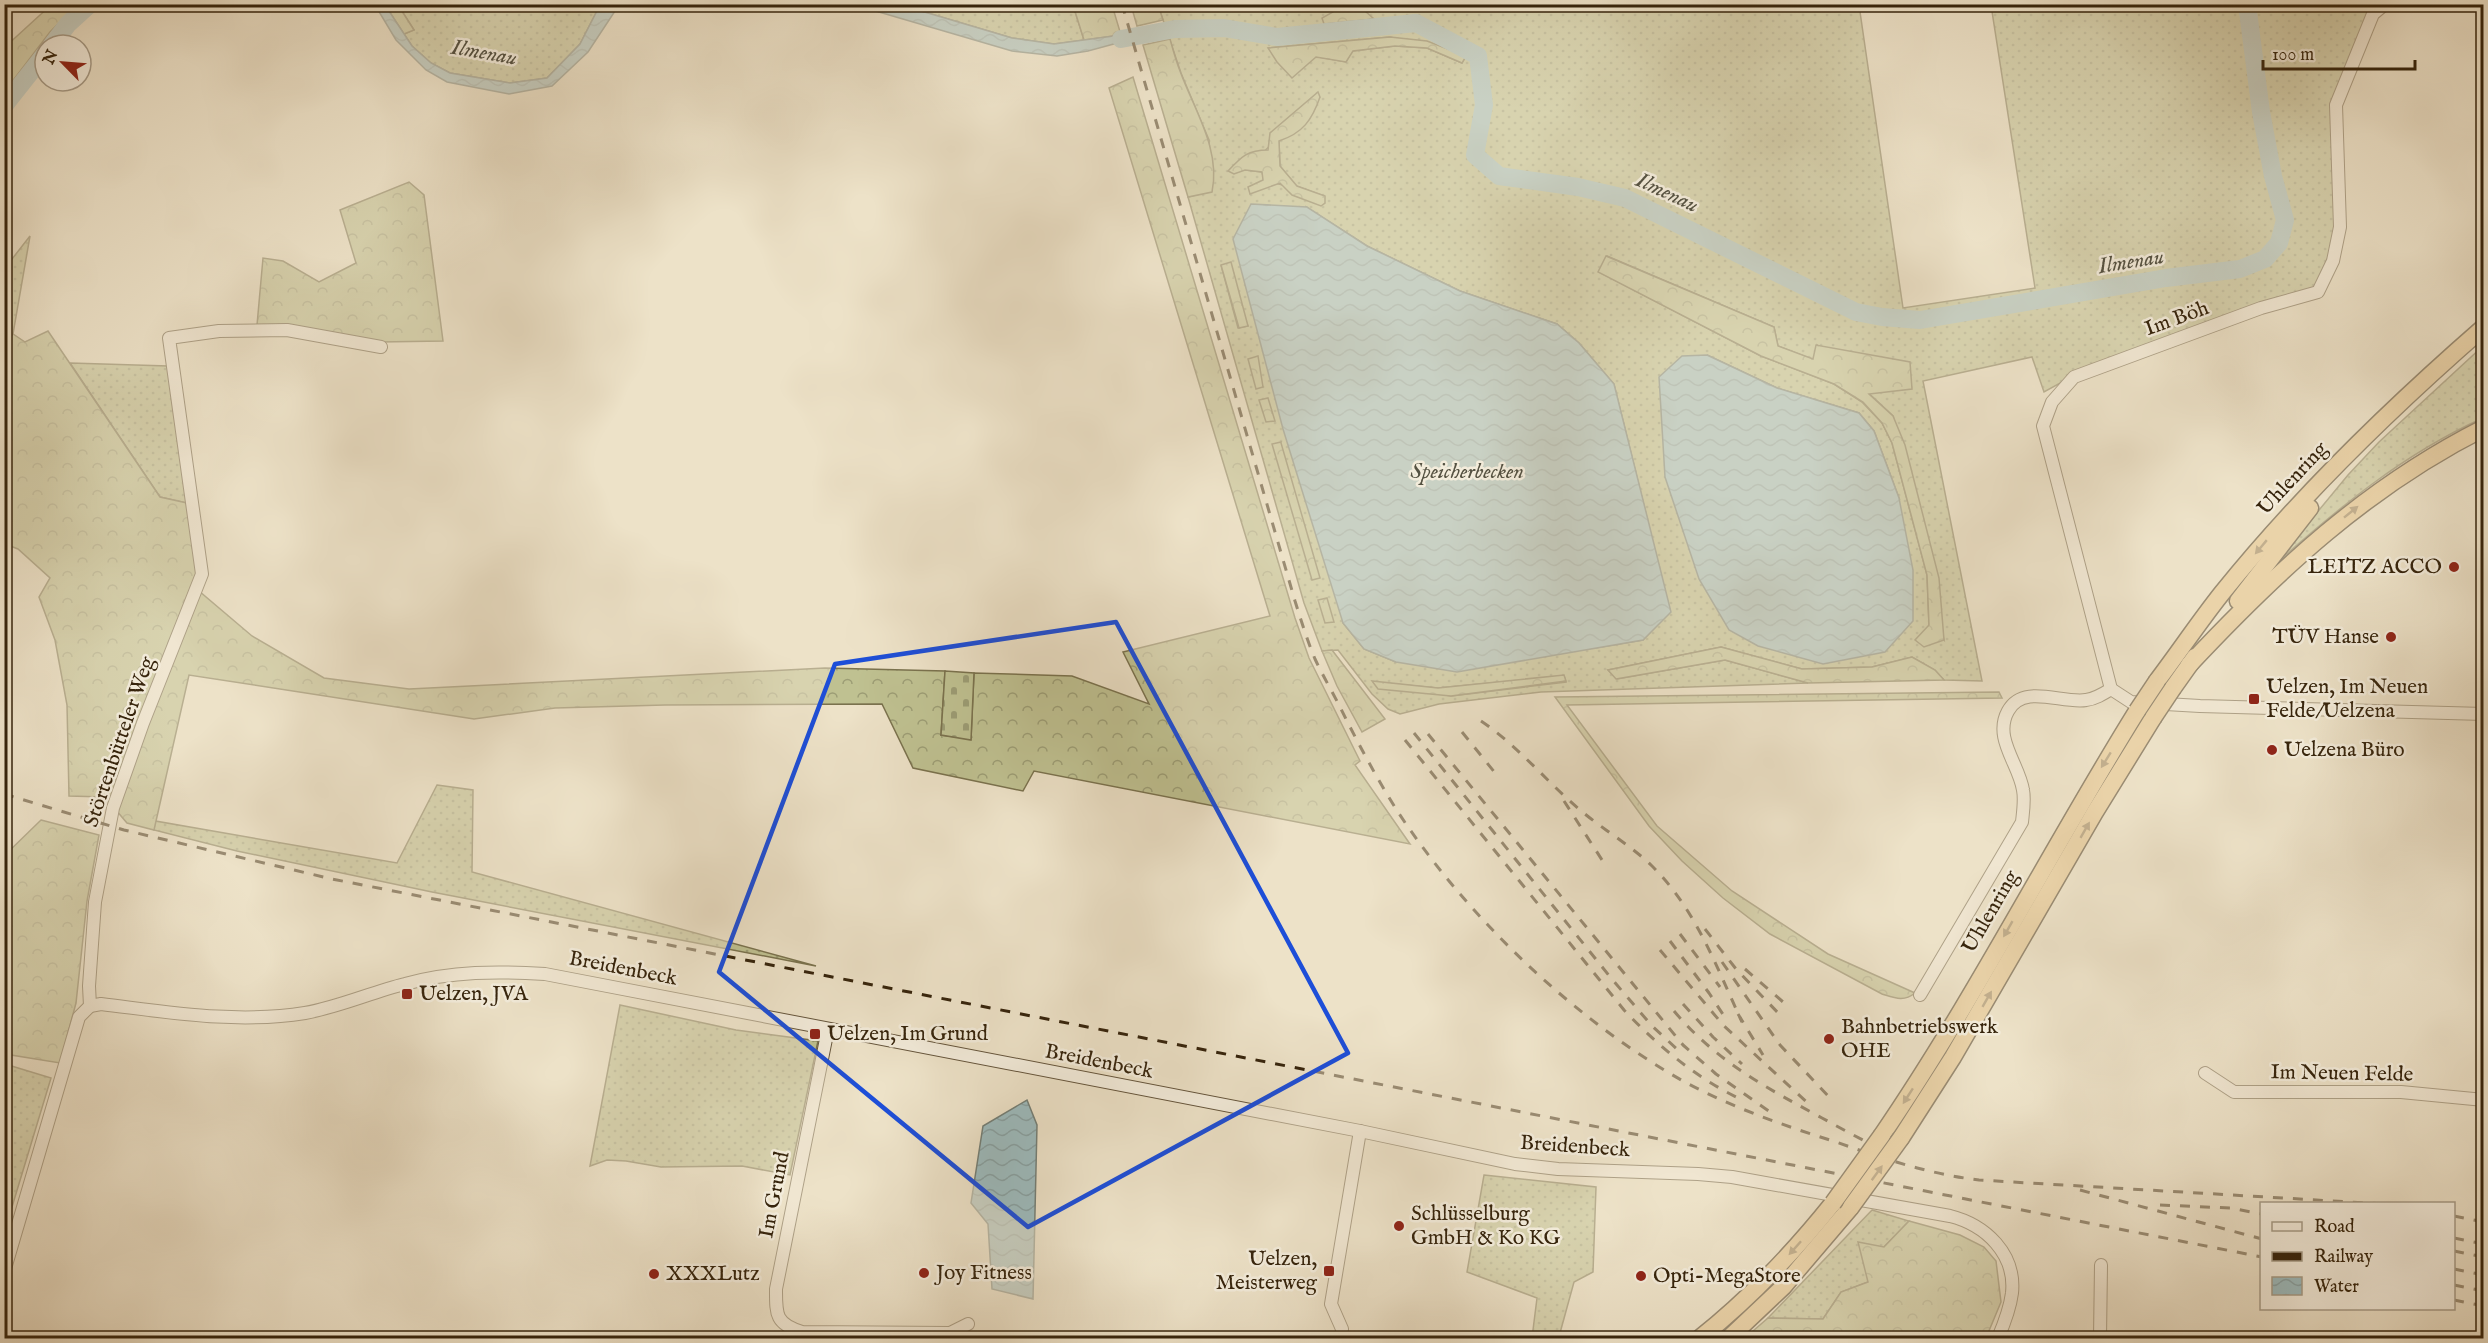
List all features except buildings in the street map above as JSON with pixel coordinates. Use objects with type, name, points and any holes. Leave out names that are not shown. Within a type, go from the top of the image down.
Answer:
[{"type":"highway","name":"Uhlenring","points":[[1700,1338],[1758,1288],[1833,1203],[1882,1135],[1937,1050],[2083,797],[2137,711],[2222,594],[2265,542],[2387,413],[2484,327]]},
{"type":"highway","points":[[2189,665],[2286,538],[2387,413]]},
{"type":"highway","points":[[2189,665],[2246,604],[2305,548],[2402,474],[2484,428]]},
{"type":"highway","name":"Uhlenring","points":[[1729,1338],[1783,1287],[1851,1207],[1901,1138],[1953,1057],[2101,802],[2189,665]]},
{"type":"street","name":"Im Böh","points":[[2114,691],[2043,426],[2052,402],[2074,377],[2261,308],[2318,291],[2333,261],[2340,227],[2336,105],[2373,14],[2385,4]]},
{"type":"street","name":"Störtenbütteler Weg","points":[[90,1006],[89,986],[95,902],[113,808],[147,713],[202,574],[169,338],[219,331],[287,330],[381,347]]},
{"type":"street","points":[[1920,995],[2022,822],[2023,790],[2003,736],[2002,724],[2008,710],[2018,700],[2029,696],[2085,700],[2114,691],[2131,702],[2484,714]]},
{"type":"street","name":"Breidenbeck","points":[[90,1006],[100,1004],[216,1018],[251,1018],[306,1013],[406,983],[448,975],[512,972],[545,974],[1360,1131],[1515,1164],[1558,1169],[1732,1177],[1961,1219],[1988,1233],[2002,1250],[2010,1271],[2012,1292],[2007,1317],[1998,1338]]},
{"type":"street","points":[[4,1272],[79,1017],[90,1006]]},
{"type":"street","name":"Im Grund","points":[[828,1029],[776,1289],[776,1313],[784,1325],[802,1332],[950,1334],[968,1324]]},
{"type":"street","name":"Im Neuen Felde","points":[[2205,1073],[2234,1092],[2401,1092],[2484,1100]]},
{"type":"street","points":[[1342,1329],[1331,1304],[1360,1131]]},
{"type":"street","points":[[2100,1338],[2101,1265]]},
{"type":"highlighted area","points":[[1116,622],[1348,1053],[1028,1227],[719,972],[835,664]]},
{"type":"green space","points":[[1357,4],[1859,5],[1903,308],[2035,288],[1991,5],[2380,5],[2333,105],[2335,225],[2328,257],[2315,287],[2084,370],[2044,392],[2032,357],[1923,381],[1982,681],[1944,680],[1935,670],[1912,657],[1872,667],[1802,669],[1721,647],[1608,670],[1617,679],[1725,660],[1808,683],[1541,692],[1439,704],[1400,714],[1388,709],[1372,694],[1338,650],[1322,651],[1304,603],[1188,197],[1212,191],[1209,140],[1181,73],[1158,5],[1337,5],[1333,12],[1373,19]],"holes":[[[1390,37],[1466,56],[1462,63],[1427,48],[1395,46],[1352,51],[1346,62],[1268,48]],[[1320,97],[1279,141],[1280,166],[1296,186],[1324,196],[1264,180],[1262,172],[1245,170]],[[1306,207],[1367,246],[1460,291],[1557,324],[1579,343],[1614,384],[1670,611],[1643,640],[1595,648],[1396,662],[1364,649],[1343,623]],[[1607,256],[1774,327],[1778,346],[1814,360],[1817,345],[1893,416],[1944,640],[1929,626],[1927,575],[1892,443],[1882,423],[1862,402],[1834,384],[1761,356],[1599,272]],[[1221,265],[1248,326],[1238,328]],[[1707,355],[1777,388],[1859,413],[1874,431],[1899,498]],[[1564,676],[1566,682],[1451,696],[1373,682],[1438,688]]]},
{"type":"green space","points":[[1357,4],[1374,19],[1324,24],[1322,18],[1333,12],[1337,5]]},
{"type":"green space","points":[[51,5],[77,5],[49,33],[33,33],[33,54],[5,91],[5,47]]},
{"type":"green space","points":[[385,5],[398,5],[414,30],[404,34]]},
{"type":"green space","points":[[398,5],[600,5],[580,44],[547,78],[510,83],[450,73],[431,63],[412,46],[404,34],[414,30]]},
{"type":"green space","points":[[901,5],[1073,5],[1084,40],[1054,44],[1012,38]]},
{"type":"green space","points":[[1073,5],[1112,5],[1121,35],[1084,40]]},
{"type":"green space","points":[[1131,5],[1158,5],[1163,20],[1137,26]]},
{"type":"green space","points":[[1390,37],[1427,41],[1466,56],[1462,63],[1427,48],[1395,46],[1353,51],[1346,62],[1316,57],[1292,78],[1268,48]]},
{"type":"green space","points":[[1170,39],[1205,130],[1213,160],[1212,192],[1188,197],[1143,45]]},
{"type":"green space","points":[[1133,77],[1295,618],[1309,658],[1360,761],[1355,765],[1410,844],[1034,771],[1023,791],[913,768],[882,704],[555,708],[474,719],[189,675],[154,830],[127,823],[105,797],[69,796],[67,705],[55,640],[39,597],[50,578],[18,549],[5,544],[5,343],[13,334],[25,342],[48,331],[160,497],[187,503],[198,573],[192,585],[252,636],[324,678],[409,689],[825,668],[945,671],[941,735],[971,739],[974,673],[1072,676],[1149,704],[1123,652],[1270,616],[1109,88]]},
{"type":"green space","points":[[1318,92],[1320,97],[1306,125],[1279,141],[1280,166],[1297,186],[1325,196],[1325,203],[1321,206],[1292,195],[1280,183],[1250,194],[1248,187],[1263,180],[1262,172],[1245,170],[1234,174],[1228,171],[1246,155],[1255,151],[1268,150],[1270,133]]},
{"type":"green space","points":[[409,182],[424,195],[443,341],[379,342],[257,325],[263,258],[283,261],[319,282],[356,263],[340,210]]},
{"type":"green space","points":[[30,236],[13,334],[5,343],[5,268]]},
{"type":"green space","points":[[1606,256],[1774,327],[1778,346],[1813,359],[1816,345],[1910,362],[1912,389],[1869,394],[1893,416],[1905,445],[1939,578],[1944,640],[1924,647],[1915,640],[1929,625],[1927,575],[1892,443],[1882,423],[1863,402],[1834,384],[1761,356],[1598,272]]},
{"type":"green space","points":[[1231,262],[1248,326],[1239,328],[1221,265]]},
{"type":"green space","points":[[2483,346],[2483,418],[2425,448],[2372,484],[2272,567],[2348,475],[2379,442]]},
{"type":"green space","points":[[1258,356],[1263,387],[1256,389],[1248,359]]},
{"type":"green space","points":[[70,363],[168,366],[187,503],[160,497]]},
{"type":"green space","points":[[1268,398],[1275,421],[1266,422],[1259,400]]},
{"type":"green space","points":[[1281,442],[1320,578],[1312,580],[1272,444]]},
{"type":"green space","points":[[1327,598],[1334,622],[1325,623],[1318,600]]},
{"type":"green space","points":[[1721,647],[1802,669],[1872,667],[1912,657],[1935,670],[1944,680],[1808,683],[1725,660],[1616,679],[1608,670]]},
{"type":"green space","points":[[1332,650],[1385,719],[1362,732],[1337,686],[1322,651]]},
{"type":"green space","points":[[945,671],[974,673],[971,740],[941,735]]},
{"type":"green space","points":[[1564,675],[1566,681],[1451,696],[1378,689],[1372,681],[1438,688]]},
{"type":"green space","points":[[1999,692],[2002,698],[1567,705],[1657,826],[1732,891],[1828,954],[1915,993],[1907,998],[1882,994],[1770,934],[1723,898],[1682,861],[1649,826],[1555,697]]},
{"type":"green space","points":[[437,785],[473,790],[472,872],[816,966],[432,892],[237,851],[154,830],[155,821],[397,863]]},
{"type":"green space","points":[[41,820],[99,835],[87,901],[76,1003],[60,1063],[5,1054],[5,855]]},
{"type":"green space","points":[[620,1005],[736,1030],[818,1041],[790,1175],[742,1166],[661,1167],[607,1160],[590,1166]]},
{"type":"green space","points":[[4,1064],[51,1078],[5,1230]]},
{"type":"green space","points":[[1484,1175],[1596,1187],[1593,1272],[1574,1282],[1560,1333],[1563,1338],[1532,1338],[1537,1298],[1467,1272]]},
{"type":"green space","points":[[1872,1210],[1909,1221],[1884,1247],[1868,1282],[1841,1292],[1823,1319],[1768,1318]]},
{"type":"green space","points":[[1909,1221],[1960,1235],[1984,1247],[1996,1261],[2001,1302],[1986,1338],[1745,1338],[1768,1318],[1823,1319],[1841,1292],[1868,1282],[1858,1242],[1884,1247]]},
{"type":"water","points":[[375,5],[385,5],[412,46],[431,63],[450,73],[510,83],[547,78],[580,44],[600,5],[619,5],[588,52],[552,86],[509,94],[447,82],[426,70],[396,40]]},
{"type":"water","points":[[855,5],[901,5],[1012,38],[1054,44],[1121,35],[1147,35],[1088,51],[1057,56],[1012,51]]},
{"type":"water","name":"Speicherbecken","points":[[1251,204],[1307,207],[1367,246],[1460,291],[1557,324],[1579,343],[1614,384],[1671,612],[1643,640],[1457,672],[1396,662],[1364,649],[1343,623],[1283,429],[1233,239]]},
{"type":"water","points":[[1707,355],[1777,388],[1859,413],[1874,431],[1899,498],[1913,570],[1913,621],[1885,652],[1823,664],[1758,646],[1729,630],[1699,579],[1665,477],[1659,377],[1682,356]]},
{"type":"water","points":[[1027,1100],[1037,1125],[1033,1299],[992,1289],[988,1224],[971,1203],[983,1126]]},
{"type":"waterway","name":"Ilmenau","points":[[61,33],[90,4]]},
{"type":"waterway","name":"Ilmenau","points":[[1121,39],[1175,29],[1224,28],[1277,37],[1416,23],[1478,56],[1484,105],[1475,155],[1499,176],[1578,187],[1625,198],[1856,312],[1920,320],[2166,278],[2240,269],[2265,259],[2279,243],[2285,220],[2273,176],[2261,112],[2247,4]]},
{"type":"waterway","name":"Ilmenau","points":[[4,106],[33,69]]},
{"type":"railway","points":[[1122,4],[1295,601],[1315,659],[1367,760],[1396,809],[1454,888],[1524,962],[1601,1027],[1683,1081],[1757,1115],[1905,1165],[1979,1180],[2350,1202]]},
{"type":"railway","points":[[1481,721],[1507,741],[1579,809],[1643,857],[1667,882],[1681,900],[1704,939],[1742,1022]]},
{"type":"railway","points":[[1462,732],[1496,774]]},
{"type":"railway","points":[[1414,733],[1611,978],[1652,1026],[1678,1050]]},
{"type":"railway","points":[[1428,734],[1683,1045],[1716,1074],[1773,1114]]},
{"type":"railway","points":[[1405,740],[1624,1010],[1650,1036],[1692,1071],[1740,1099]]},
{"type":"railway","points":[[4,794],[124,830],[332,879],[2260,1257]]},
{"type":"railway","points":[[1564,801],[1604,863]]},
{"type":"railway","points":[[1705,929],[1736,969],[1782,1017]]},
{"type":"railway","points":[[1680,934],[1720,987]]},
{"type":"railway","points":[[1670,941],[1726,1019]]},
{"type":"railway","points":[[1660,950],[1724,1026],[1811,1106]]},
{"type":"railway","points":[[1722,962],[1780,1045],[1832,1100]]},
{"type":"railway","points":[[1745,969],[1790,1008]]},
{"type":"railway","points":[[1683,1004],[1742,1064]]},
{"type":"railway","points":[[1674,1011],[1690,1029],[1742,1072],[1840,1128],[1896,1155]]},
{"type":"railway","points":[[1738,1014],[1763,1055]]},
{"type":"railway","points":[[2080,1190],[2260,1238]]},
{"type":"railway","points":[[2160,1205],[2230,1208],[2260,1214]]},
{"type":"railway","points":[[2455,1216],[2484,1222]]},
{"type":"railway","points":[[2455,1238],[2484,1244]]},
{"type":"railway","points":[[2455,1251],[2484,1257]]},
{"type":"railway","points":[[2455,1269],[2484,1275]]},
{"type":"railway","points":[[2455,1285],[2484,1291]]},
{"type":"railway","points":[[2455,1300],[2484,1306]]},
{"type":"place","name":"LEITZ ACCO","points":[[2454,567]]},
{"type":"place","name":"TÜV Hanse","points":[[2391,637]]},
{"type":"place","name":"Uelzen, Im Neuen Felde/Uelzena","points":[[2254,699]]},
{"type":"place","name":"Uelzena Büro","points":[[2272,750]]},
{"type":"place","name":"Uelzen, JVA","points":[[407,994]]},
{"type":"place","name":"Uelzen, Im Grund","points":[[815,1034]]},
{"type":"place","name":"Bahnbetriebswerk OHE","points":[[1829,1039]]},
{"type":"place","name":"Schlüsselburg GmbH & Ko KG","points":[[1399,1226]]},
{"type":"place","name":"Uelzen, Meisterweg","points":[[1329,1271]]},
{"type":"place","name":"Joy Fitness","points":[[924,1273]]},
{"type":"place","name":"XXXLutz","points":[[654,1274]]},
{"type":"place","name":"Opti-MegaStore","points":[[1641,1276]]}]
